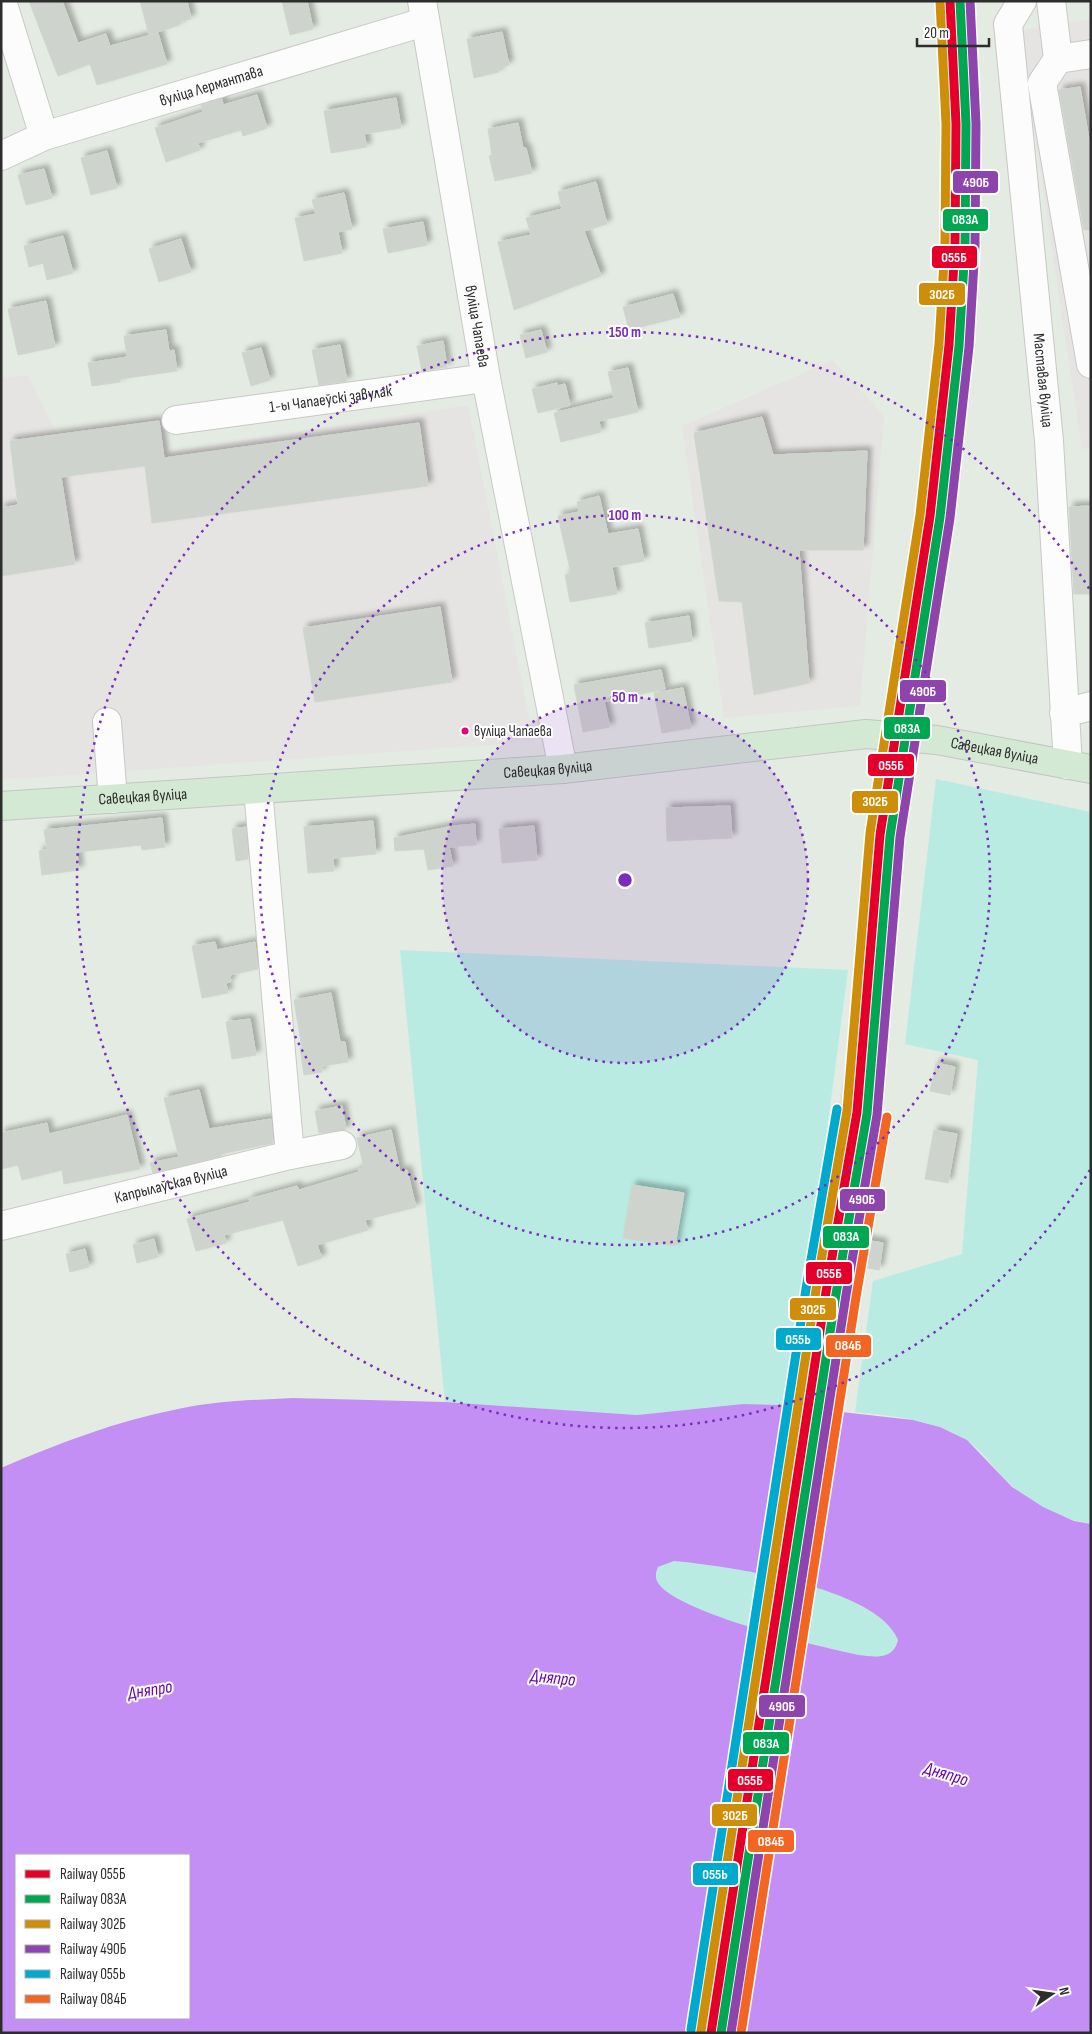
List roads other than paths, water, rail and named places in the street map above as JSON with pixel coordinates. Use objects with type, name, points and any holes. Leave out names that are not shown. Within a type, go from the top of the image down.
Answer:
[{"type":"main road","name":"Савецкая вуліца","points":[[1,806],[563,769],[866,734],[936,740],[1079,767]]},
{"type":"street","points":[[2,1],[44,136]]},
{"type":"street","name":"Маставая вуліца","points":[[1022,1],[1008,24],[1049,441],[1064,713],[1079,767]]},
{"type":"street","points":[[1051,1],[1058,59],[1042,83],[1091,364]]},
{"type":"street","name":"вуліца Лермантава","points":[[1,156],[44,136],[423,12]]},
{"type":"street","name":"вуліца Чапаева","points":[[423,12],[486,378],[563,769]]},
{"type":"street","points":[[1058,59],[1091,54]]},
{"type":"street","name":"1-ы Чапаеўскі завулак","points":[[176,420],[486,378]]},
{"type":"street","points":[[1064,713],[1091,706]]},
{"type":"street","points":[[107,722],[113,799]]},
{"type":"street","points":[[258,789],[290,1155]]},
{"type":"street","name":"Капрылаўская вуліца","points":[[1,1226],[290,1155],[342,1145]]},
{"type":"water","name":"Дняпро","points":[[293,1398],[445,1402],[637,1415],[743,1404],[779,1405],[913,1420],[940,1427],[967,1440],[1012,1487],[1043,1507],[1074,1521],[1091,1524],[1091,2033],[1,2033],[1,1468],[88,1434],[133,1420],[178,1409],[235,1401]],"holes":[[[674,1561],[763,1574],[798,1582],[832,1593],[862,1606],[885,1622],[898,1640],[896,1646],[892,1651],[883,1656],[859,1655],[783,1637],[690,1605],[668,1593],[657,1581],[658,1567]]]},
{"type":"railway","points":[[830,1183],[880,835]]},
{"type":"rail line","name":"302Б","points":[[701,2031],[816,1290],[847,1111],[870,833],[920,515],[939,344],[945,245],[946,124],[940,1]]},
{"type":"rail line","name":"055Б","points":[[711,2033],[826,1292],[857,1112],[880,835],[930,516],[949,345],[955,245],[956,124],[950,1]]},
{"type":"rail line","name":"083А","points":[[721,2033],[836,1294],[867,1114],[890,836],[940,517],[959,346],[965,246],[966,124],[960,1]]},
{"type":"rail line","name":"490Б","points":[[731,2033],[846,1295],[877,1115],[900,837],[950,518],[969,347],[975,246],[976,124],[970,1]]},
{"type":"rail line","name":"055Ь","points":[[691,2030],[806,1289],[837,1109]]},
{"type":"rail line","name":"084Б","points":[[741,2033],[856,1297],[887,1117]]},
{"type":"place","name":"вуліца Чапаева","points":[[465,731]]}]
